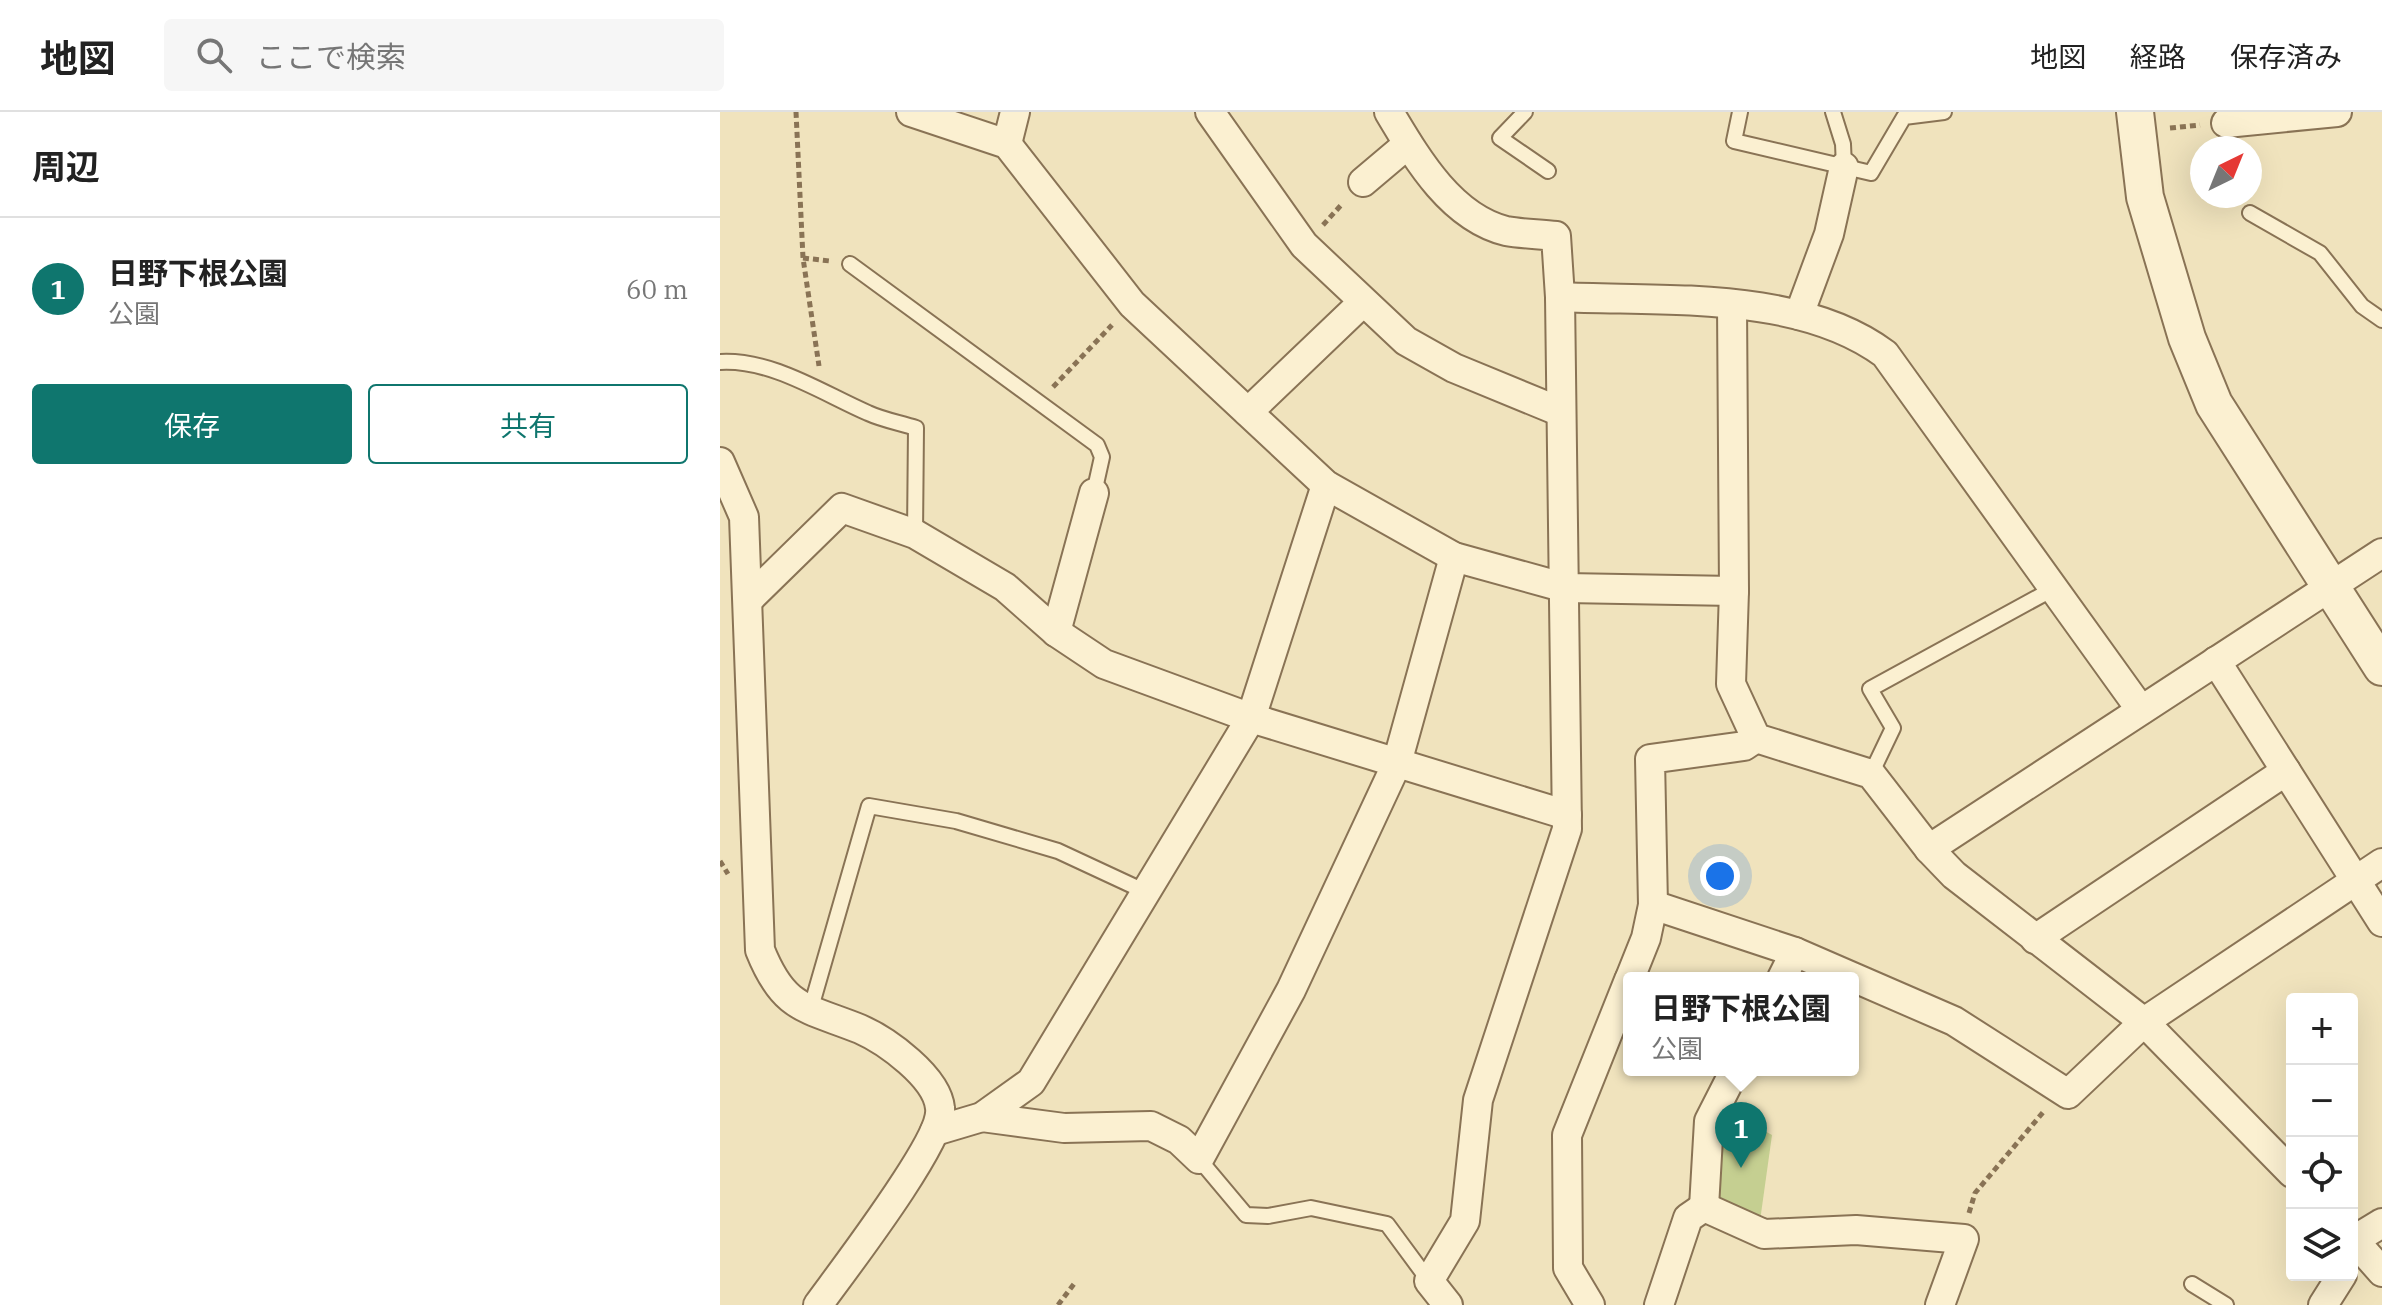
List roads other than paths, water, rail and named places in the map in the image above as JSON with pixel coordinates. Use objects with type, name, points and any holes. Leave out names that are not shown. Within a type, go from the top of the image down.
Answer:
[{"type":"street","points":[[911,112],[1007,144],[1132,304],[1326,485],[1454,557],[1566,588],[1734,591]]},
{"type":"street","points":[[1007,144],[1015,112]]},
{"type":"street","points":[[1210,112],[1304,245],[1362,303],[1406,341],[1454,368],[1561,412]]},
{"type":"street","points":[[1389,112],[1408,144],[1454,203],[1504,230],[1556,236],[1560,297],[1567,829],[1478,1100],[1465,1221],[1429,1281],[1448,1305]]},
{"type":"street","points":[[2226,123],[2264,116],[2337,112]]},
{"type":"street","points":[[2136,122],[2149,211],[2187,338],[2214,404],[2382,667]]},
{"type":"street","points":[[1358,187],[1408,144]]},
{"type":"street","points":[[1799,315],[1829,234],[1844,167]]},
{"type":"street","points":[[1560,297],[1732,305],[1799,315],[1863,337],[1885,354],[2051,590],[2141,710]]},
{"type":"street","points":[[1248,412],[1362,303]]},
{"type":"street","points":[[1732,305],[1734,591],[1731,684],[1756,738],[1871,774],[1929,849],[1954,875],[2144,1022],[2286,1167]]},
{"type":"street","points":[[720,462],[744,517],[760,950],[770,974],[789,1000],[864,1031],[924,1073],[941,1108],[935,1131],[818,1305]]},
{"type":"street","points":[[935,1131],[982,1117],[1031,1082],[1251,718],[1326,485]]},
{"type":"street","points":[[1056,632],[1094,493]]},
{"type":"street","points":[[749,599],[842,508],[915,534],[1005,587],[1056,632],[1104,664],[1251,718],[1567,815]]},
{"type":"street","points":[[1929,849],[2382,553]]},
{"type":"street","points":[[982,1117],[1064,1128],[1151,1126],[1179,1140],[1199,1159],[1291,990],[1397,763],[1454,557]]},
{"type":"street","points":[[2216,661],[2382,922]]},
{"type":"street","points":[[1633,972],[1646,938],[1653,905],[1650,759],[1744,746],[1756,738]]},
{"type":"street","points":[[2035,939],[2286,771]]},
{"type":"street","points":[[1859,980],[1954,1021],[2068,1094],[2144,1022],[2382,863]]},
{"type":"street","points":[[1653,905],[1795,952],[1841,972]]},
{"type":"street","points":[[1785,972],[1795,952]]},
{"type":"street","points":[[1590,1305],[1568,1268],[1567,1135],[1623,996]]},
{"type":"street","points":[[1704,1207],[1709,1121],[1732,1076]]},
{"type":"street","points":[[1659,1305],[1688,1218],[1704,1207]]},
{"type":"street","points":[[1704,1207],[1764,1234],[1856,1230],[1964,1239],[1940,1305]]},
{"type":"street","points":[[2361,1253],[2382,1223]]},
{"type":"street","points":[[2323,1305],[2338,1281]]},
{"type":"lane","points":[[1525,112],[1500,138],[1548,171]]},
{"type":"lane","points":[[1740,112],[1734,141],[1871,173],[1904,117],[1944,112]]},
{"type":"lane","points":[[1833,112],[1843,144],[1844,167]]},
{"type":"lane","points":[[2250,213],[2320,253],[2362,306],[2382,320]]},
{"type":"lane","points":[[850,264],[1097,445],[1102,457],[1094,493]]},
{"type":"lane","points":[[720,362],[742,361],[823,390],[870,415],[916,428],[915,534]]},
{"type":"lane","points":[[1871,774],[1893,728],[1870,689],[2051,590]]},
{"type":"lane","points":[[810,1011],[869,806],[956,821],[1058,851],[1144,891]]},
{"type":"lane","points":[[1199,1159],[1246,1215],[1268,1216],[1311,1208],[1387,1224],[1429,1281]]},
{"type":"lane","points":[[2192,1284],[2226,1305]]},
{"type":"place","name":"日野下根公園","points":[[1741,1168]]}]
